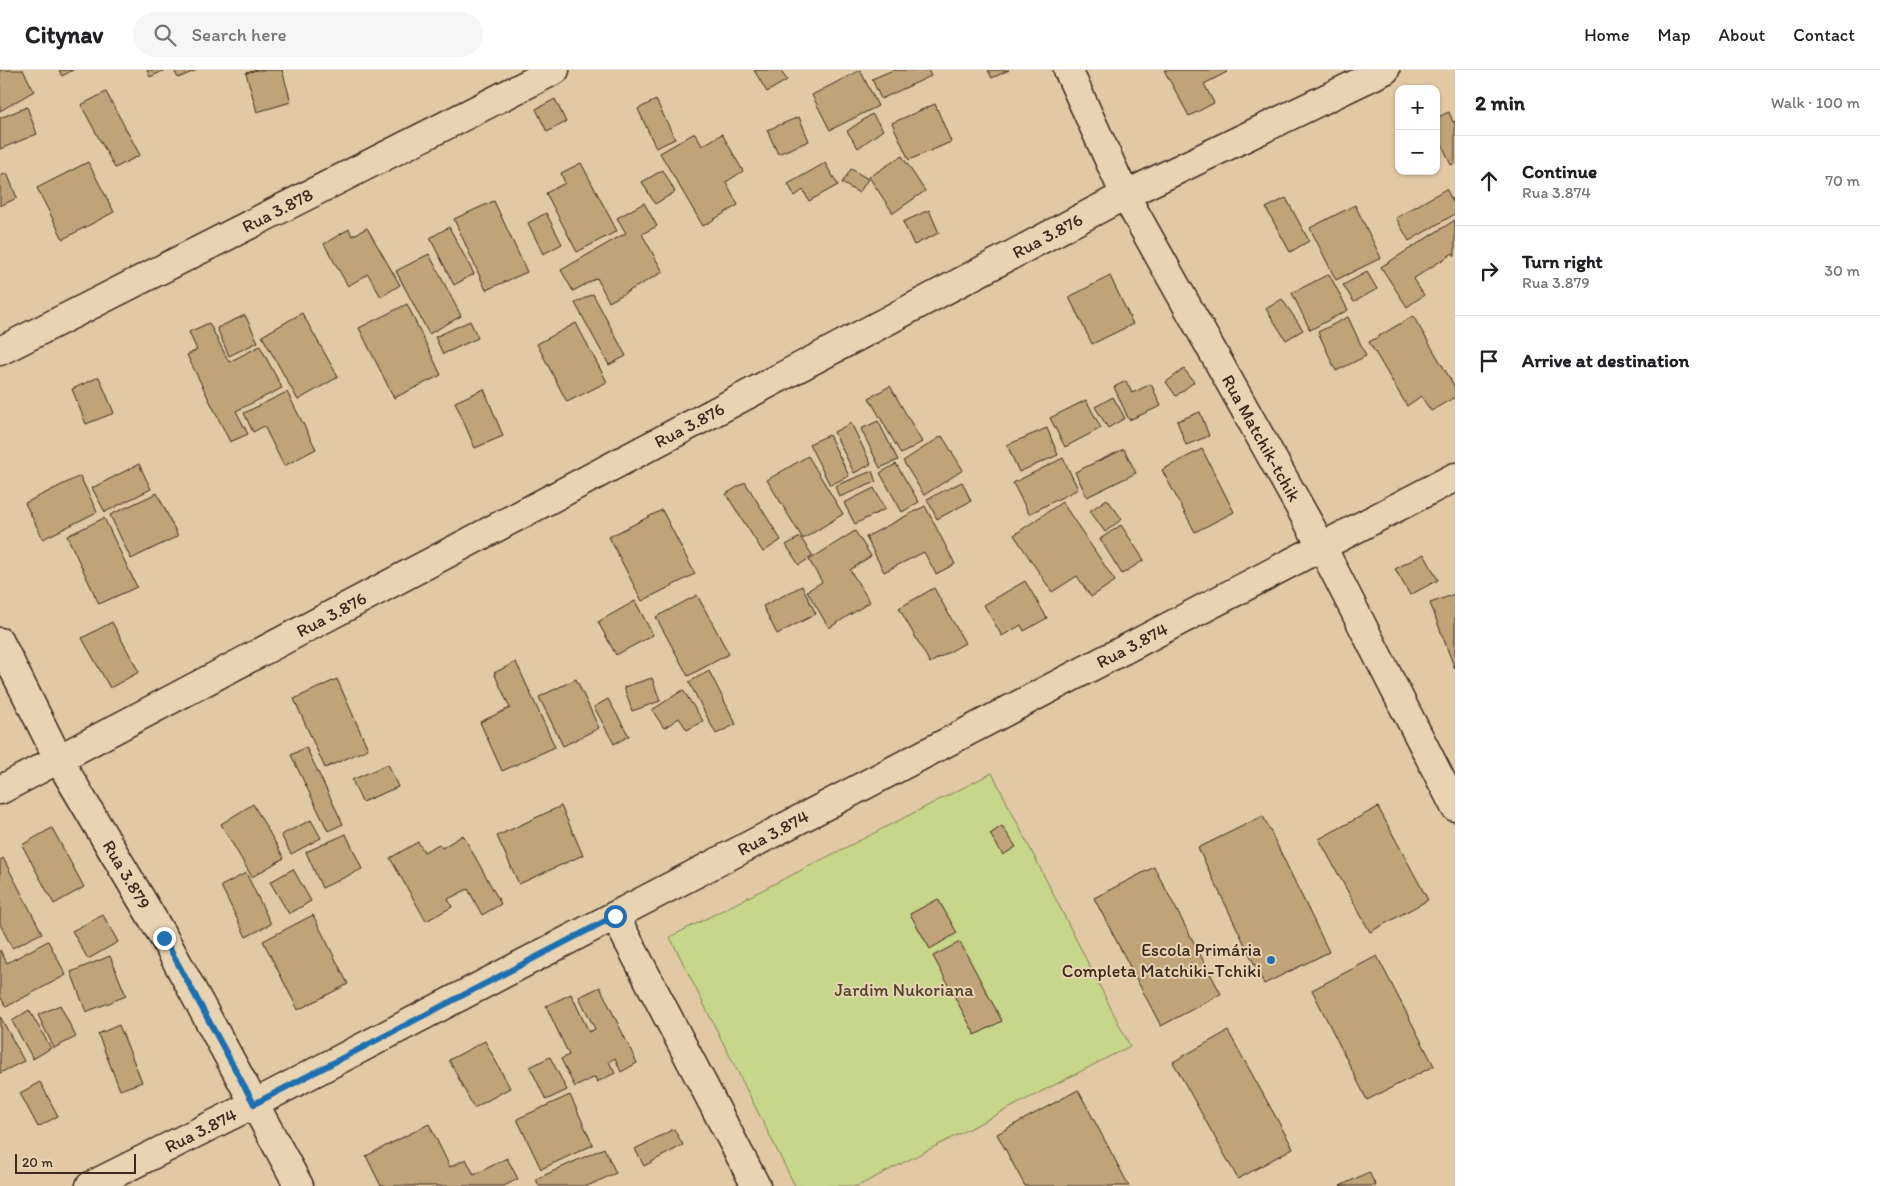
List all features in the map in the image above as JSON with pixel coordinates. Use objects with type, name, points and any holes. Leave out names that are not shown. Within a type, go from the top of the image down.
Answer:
[{"type":"street","name":"Rua 3.878","points":[[0,351],[554,70]]},
{"type":"street","name":"Rua Matchik-tchik","points":[[1068,70],[1125,195],[1322,547],[1455,807]]},
{"type":"street","name":"Rua 3.876","points":[[0,790],[1125,195],[1385,70]]},
{"type":"street","name":"Rua 3.874","points":[[90,1186],[254,1104],[1455,477]]},
{"type":"street","name":"Rua 3.879","points":[[0,642],[59,760],[164,938],[299,1186]]},
{"type":"street","points":[[615,916],[756,1186]]},
{"type":"green space","name":"Jardim Nukoriana","points":[[992,773],[1130,1046],[858,1186],[795,1186],[670,937]]},
{"type":"building","points":[[0,70],[23,70],[34,91],[0,111]]},
{"type":"building","points":[[59,70],[73,70],[62,76]]},
{"type":"building","points":[[147,70],[165,70],[150,77]]},
{"type":"building","points":[[174,70],[197,70],[178,78]]},
{"type":"building","points":[[257,70],[282,70],[291,102],[257,112],[246,73]]},
{"type":"building","points":[[754,70],[780,70],[787,80],[767,92]]},
{"type":"building","points":[[860,70],[878,106],[830,130],[812,95]]},
{"type":"building","points":[[893,70],[928,70],[931,76],[881,99],[872,79]]},
{"type":"building","points":[[988,70],[1009,70],[992,78]]},
{"type":"building","points":[[1164,70],[1226,70],[1227,72],[1204,84],[1214,103],[1189,116]]},
{"type":"building","points":[[106,92],[140,155],[115,168],[81,105]]},
{"type":"building","points":[[555,99],[566,122],[547,132],[536,109]]},
{"type":"building","points":[[656,100],[675,139],[656,148],[638,109]]},
{"type":"building","points":[[935,104],[951,142],[909,160],[892,123]]},
{"type":"building","points":[[27,107],[37,134],[0,149],[0,118]]},
{"type":"building","points":[[1449,112],[1453,122],[1455,121],[1455,163],[1451,165],[1440,140],[1440,116]]},
{"type":"building","points":[[872,114],[883,130],[858,148],[847,131]]},
{"type":"building","points":[[799,117],[809,141],[778,154],[767,130]]},
{"type":"building","points":[[695,133],[702,146],[722,134],[743,171],[726,182],[738,205],[703,226],[660,153]]},
{"type":"building","points":[[902,156],[925,191],[893,213],[869,177]]},
{"type":"building","points":[[88,162],[114,212],[63,239],[37,188]]},
{"type":"building","points":[[581,163],[617,231],[577,252],[546,193],[565,183],[561,173]]},
{"type":"building","points":[[825,163],[838,185],[809,201],[803,190],[795,196],[788,184]]},
{"type":"building","points":[[851,169],[868,179],[859,193],[842,183]]},
{"type":"building","points":[[663,170],[675,192],[655,204],[642,182]]},
{"type":"building","points":[[7,173],[17,198],[0,206],[0,176]]},
{"type":"building","points":[[1446,189],[1455,205],[1455,214],[1409,241],[1396,218]]},
{"type":"building","points":[[1286,198],[1309,241],[1290,252],[1266,208]]},
{"type":"building","points":[[494,201],[527,272],[486,290],[454,219]]},
{"type":"building","points":[[644,203],[657,226],[642,234],[663,272],[609,302],[597,278],[573,291],[561,270],[626,233],[617,218]]},
{"type":"building","points":[[1355,205],[1381,258],[1336,280],[1310,228]]},
{"type":"building","points":[[929,210],[939,233],[914,245],[903,222]]},
{"type":"building","points":[[546,213],[562,244],[543,254],[528,223]]},
{"type":"building","points":[[1455,220],[1455,256],[1453,253],[1413,279],[1424,295],[1407,307],[1381,267]]},
{"type":"building","points":[[449,227],[474,274],[454,285],[430,238]]},
{"type":"building","points":[[367,228],[400,285],[381,297],[368,274],[348,286],[324,244],[349,229],[352,236]]},
{"type":"building","points":[[429,254],[461,316],[429,334],[396,271]]},
{"type":"building","points":[[1367,272],[1377,289],[1354,302],[1343,285]]},
{"type":"building","points":[[1329,274],[1348,310],[1310,330],[1292,293]]},
{"type":"building","points":[[1110,276],[1133,324],[1092,344],[1069,297]]},
{"type":"building","points":[[593,294],[626,356],[609,365],[575,303]]},
{"type":"building","points":[[1282,299],[1303,330],[1286,340],[1266,309]]},
{"type":"building","points":[[407,304],[441,375],[394,398],[359,328]]},
{"type":"building","points":[[302,313],[338,377],[298,400],[262,336]]},
{"type":"building","points":[[245,315],[258,342],[229,356],[217,328]]},
{"type":"building","points":[[1413,316],[1455,387],[1455,397],[1431,411],[1421,396],[1407,406],[1369,342]]},
{"type":"building","points":[[1348,317],[1366,356],[1336,371],[1318,332]]},
{"type":"building","points":[[470,321],[478,338],[443,354],[435,337]]},
{"type":"building","points":[[209,323],[229,362],[260,346],[282,388],[236,411],[248,434],[230,442],[187,355],[197,350],[189,332]]},
{"type":"building","points":[[576,323],[607,382],[567,402],[537,344]]},
{"type":"building","points":[[1184,369],[1194,382],[1176,396],[1166,382]]},
{"type":"building","points":[[99,377],[114,413],[86,424],[72,389]]},
{"type":"building","points":[[1126,381],[1132,393],[1151,384],[1161,406],[1129,420],[1114,387]]},
{"type":"building","points":[[890,386],[922,442],[901,454],[869,398]]},
{"type":"building","points":[[484,389],[503,436],[475,448],[455,402]]},
{"type":"building","points":[[287,392],[316,449],[284,466],[264,426],[253,432],[244,413]]},
{"type":"building","points":[[1113,397],[1125,418],[1108,428],[1095,407]]},
{"type":"building","points":[[1086,400],[1101,428],[1065,447],[1050,418]]},
{"type":"building","points":[[1200,412],[1209,436],[1186,445],[1177,421]]},
{"type":"building","points":[[878,421],[898,460],[880,468],[861,429]]},
{"type":"building","points":[[851,423],[871,464],[854,473],[834,432]]},
{"type":"building","points":[[1047,428],[1058,455],[1019,472],[1007,445]]},
{"type":"building","points":[[829,435],[849,476],[830,485],[809,444]]},
{"type":"building","points":[[942,436],[963,470],[924,495],[903,461]]},
{"type":"building","points":[[1124,449],[1136,473],[1087,497],[1075,472]]},
{"type":"building","points":[[1202,449],[1234,512],[1195,532],[1162,470]]},
{"type":"building","points":[[808,456],[843,514],[803,539],[767,480]]},
{"type":"building","points":[[1063,458],[1078,489],[1029,514],[1013,483]]},
{"type":"building","points":[[139,464],[151,489],[105,512],[92,488]]},
{"type":"building","points":[[896,464],[919,502],[902,512],[880,473]]},
{"type":"building","points":[[872,471],[876,482],[839,497],[835,486]]},
{"type":"building","points":[[80,476],[97,512],[43,539],[25,503]]},
{"type":"building","points":[[745,482],[781,540],[763,552],[726,494]]},
{"type":"building","points":[[962,482],[971,501],[937,519],[927,499]]},
{"type":"building","points":[[874,488],[885,509],[855,524],[844,503]]},
{"type":"building","points":[[157,493],[178,536],[131,559],[110,515]]},
{"type":"building","points":[[1107,499],[1122,519],[1105,532],[1090,511]]},
{"type":"building","points":[[1062,502],[1115,581],[1091,597],[1077,576],[1052,592],[1014,535]]},
{"type":"building","points":[[925,506],[955,564],[936,574],[924,552],[884,572],[866,537]]},
{"type":"building","points":[[662,510],[695,574],[642,601],[609,537]]},
{"type":"building","points":[[104,518],[137,587],[99,604],[67,536]]},
{"type":"building","points":[[1121,525],[1144,560],[1122,574],[1100,539]]},
{"type":"building","points":[[855,531],[871,556],[850,570],[870,602],[829,628],[807,591],[822,582],[809,560]]},
{"type":"building","points":[[800,537],[813,556],[799,565],[786,545]]},
{"type":"building","points":[[1424,554],[1438,580],[1410,595],[1395,569]]},
{"type":"building","points":[[1025,581],[1047,618],[1024,631],[1021,625],[1002,636],[984,605]]},
{"type":"building","points":[[802,586],[816,614],[777,634],[763,606]]},
{"type":"building","points":[[934,588],[965,643],[930,663],[899,608]]},
{"type":"building","points":[[1455,594],[1455,669],[1430,603]]},
{"type":"building","points":[[697,595],[729,654],[688,676],[656,617]]},
{"type":"building","points":[[635,601],[653,635],[616,655],[598,622]]},
{"type":"building","points":[[112,622],[139,672],[110,688],[82,638]]},
{"type":"building","points":[[516,662],[555,747],[502,771],[480,722],[510,708],[494,673]]},
{"type":"building","points":[[709,671],[736,724],[716,734],[689,682]]},
{"type":"building","points":[[652,678],[660,701],[632,711],[624,687]]},
{"type":"building","points":[[337,679],[368,749],[325,768],[294,699]]},
{"type":"building","points":[[576,679],[599,728],[563,746],[539,697]]},
{"type":"building","points":[[683,690],[703,721],[687,730],[679,718],[664,728],[652,710]]},
{"type":"building","points":[[608,699],[629,736],[614,744],[594,707]]},
{"type":"building","points":[[306,747],[343,824],[328,831],[291,755]]},
{"type":"building","points":[[388,764],[398,787],[362,802],[352,780]]},
{"type":"building","points":[[253,804],[284,858],[252,877],[221,824]]},
{"type":"building","points":[[561,806],[583,855],[519,884],[497,836]]},
{"type":"building","points":[[1378,807],[1428,900],[1370,932],[1319,839]]},
{"type":"building","points":[[1263,816],[1329,952],[1264,984],[1198,848]]},
{"type":"building","points":[[311,820],[321,838],[291,854],[281,835]]},
{"type":"building","points":[[1002,826],[1016,847],[1003,855],[990,834]]},
{"type":"building","points":[[52,828],[84,887],[54,904],[22,845]]},
{"type":"building","points":[[346,834],[362,869],[322,888],[306,852]]},
{"type":"building","points":[[463,835],[501,904],[482,915],[468,889],[448,899],[452,907],[426,921],[390,858],[418,842],[424,852],[439,844],[442,848]]},
{"type":"building","points":[[3,858],[42,933],[12,948],[0,924],[0,860]]},
{"type":"building","points":[[1154,867],[1221,994],[1161,1026],[1094,898]]},
{"type":"building","points":[[293,869],[311,901],[289,914],[270,882]]},
{"type":"building","points":[[246,873],[271,924],[246,937],[221,886]]},
{"type":"building","points":[[938,899],[957,933],[930,949],[910,914]]},
{"type":"building","points":[[103,915],[118,942],[88,959],[72,931]]},
{"type":"building","points":[[313,915],[348,984],[298,1010],[263,941]]},
{"type":"building","points":[[48,941],[66,975],[6,1007],[0,996],[0,950],[7,963]]},
{"type":"building","points":[[960,942],[1002,1021],[975,1035],[933,956]]},
{"type":"building","points":[[110,956],[126,996],[86,1012],[71,972]]},
{"type":"building","points":[[1377,956],[1434,1066],[1367,1100],[1312,990]]},
{"type":"building","points":[[600,987],[637,1063],[621,1072],[615,1058],[609,1062],[615,1073],[597,1082],[595,1077],[575,1087],[561,1059],[569,1055],[546,1006],[571,994],[589,1032],[595,1029],[579,997]]},
{"type":"building","points":[[60,1005],[76,1037],[54,1048],[38,1015]]},
{"type":"building","points":[[29,1010],[51,1048],[33,1059],[12,1021]]},
{"type":"building","points":[[0,1016],[24,1061],[0,1073]]},
{"type":"building","points":[[119,1025],[142,1082],[120,1090],[98,1034]]},
{"type":"building","points":[[1228,1031],[1293,1148],[1238,1179],[1173,1062]]},
{"type":"building","points":[[485,1041],[510,1088],[474,1108],[449,1060]]},
{"type":"building","points":[[550,1057],[567,1090],[546,1100],[530,1067]]},
{"type":"building","points":[[40,1082],[58,1116],[38,1127],[20,1093]]},
{"type":"building","points":[[1078,1090],[1129,1186],[1025,1186],[997,1134]]},
{"type":"building","points":[[570,1095],[593,1145],[541,1169],[517,1119]]},
{"type":"building","points":[[429,1124],[450,1167],[466,1159],[474,1175],[507,1158],[518,1179],[504,1186],[381,1186],[366,1156]]},
{"type":"building","points":[[674,1129],[683,1145],[644,1166],[635,1149]]},
{"type":"building","points":[[604,1148],[616,1173],[587,1186],[539,1186],[536,1179]]},
{"type":"building","points":[[1369,1172],[1376,1186],[1340,1186]]},
{"type":"place","name":"Escola Primária Completa Matchiki-Tchiki","points":[[1271,960]]},
{"type":"route","points":[[164,938],[254,1104],[615,916]]}]
